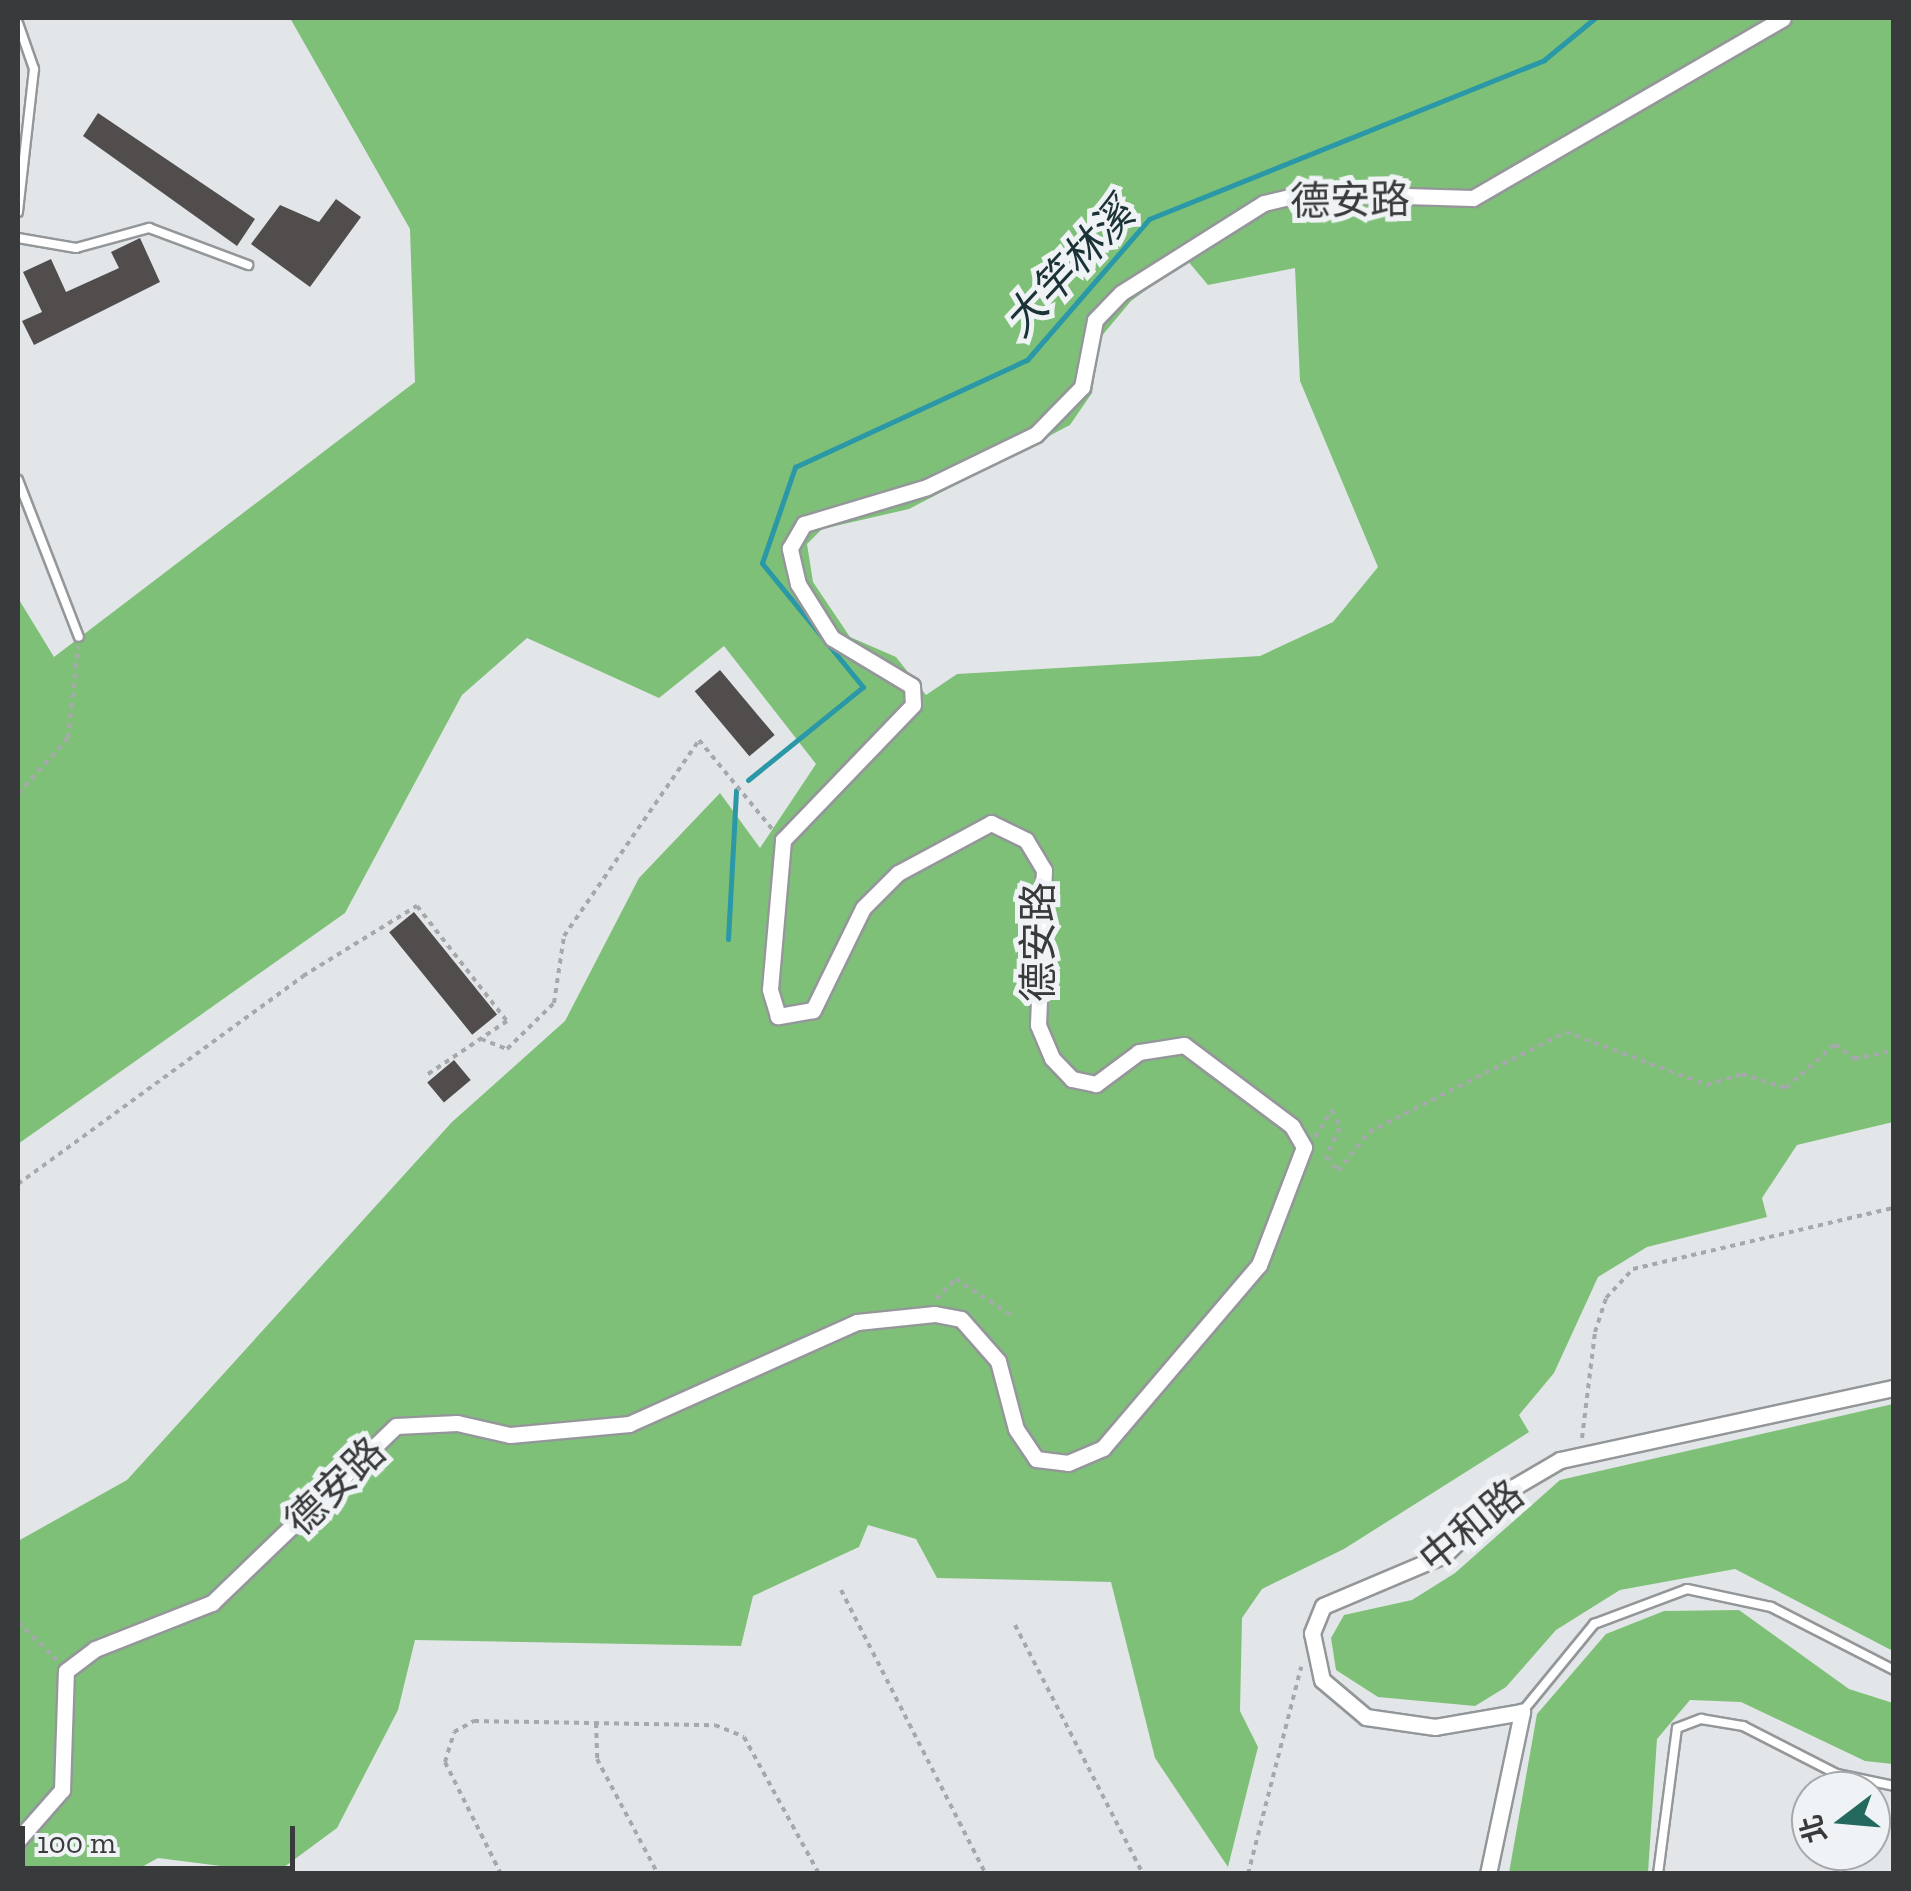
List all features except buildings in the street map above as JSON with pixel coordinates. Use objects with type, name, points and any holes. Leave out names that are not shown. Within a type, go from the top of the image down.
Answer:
[{"type":"street","name":"德安路","points":[[1304,1146],[1292,1126],[1184,1046],[1138,1052],[1096,1084],[1072,1079],[1052,1058],[1038,1025],[1044,870],[1026,840],[991,823],[898,873],[863,908],[813,1010],[778,1016],[770,989],[784,840],[912,705],[912,686],[885,664],[854,658],[798,584],[790,548],[804,524],[927,487],[1036,434],[1082,388],[1095,320],[1121,293],[1264,203],[1306,193],[1472,198],[1783,18]]},
{"type":"street","points":[[935,1314],[961,1320],[998,1361],[1016,1429],[1036,1459],[1068,1463],[1104,1448],[1259,1265],[1304,1146]]},
{"type":"street","name":"德安路","points":[[66,1671],[96,1649],[212,1603],[396,1426],[457,1422],[510,1435],[629,1424],[857,1322],[935,1314]]},
{"type":"street","name":"中和路","points":[[1312,1634],[1323,1606],[1343,1592],[1409,1576],[1514,1487],[1580,1456],[1894,1388]]},
{"type":"street","points":[[1312,1634],[1322,1680],[1366,1717],[1434,1727],[1522,1712],[1488,1874]]},
{"type":"street","points":[[18,1840],[62,1790],[66,1671]]},
{"type":"lane","points":[[18,23],[34,69],[18,212]]},
{"type":"lane","points":[[18,238],[76,248],[150,228],[248,266]]},
{"type":"lane","points":[[18,480],[80,638]]},
{"type":"lane","points":[[1522,1712],[1594,1624],[1686,1589],[1771,1607],[1894,1670]]},
{"type":"lane","points":[[1658,1874],[1677,1728],[1689,1724],[1742,1726],[1837,1774],[1894,1786]]},
{"type":"path","points":[[18,794],[68,738],[80,638]]},
{"type":"path","points":[[481,1039],[507,1050],[554,1003],[564,936],[699,740],[784,840]]},
{"type":"path","points":[[18,1184],[303,976],[417,906],[507,1021],[425,1076]]},
{"type":"path","points":[[1304,1146],[1332,1110],[1340,1128],[1326,1157],[1338,1171],[1370,1132],[1566,1032],[1707,1086],[1742,1074],[1786,1088],[1835,1044],[1854,1060],[1894,1050]]},
{"type":"path","points":[[1580,1456],[1595,1332],[1606,1298],[1632,1269],[1894,1208]]},
{"type":"path","points":[[935,1314],[937,1292],[956,1279],[1011,1315]]},
{"type":"path","points":[[841,1590],[986,1874]]},
{"type":"path","points":[[18,1622],[66,1671]]},
{"type":"path","points":[[1015,1625],[1143,1874]]},
{"type":"path","points":[[1248,1874],[1312,1634]]},
{"type":"path","points":[[501,1874],[445,1762],[454,1732],[474,1721],[715,1725],[744,1737],[819,1874]]},
{"type":"path","points":[[596,1723],[597,1760],[658,1874]]},
{"type":"green space","points":[[290,18],[1893,18],[1893,1122],[1797,1145],[1762,1198],[1767,1217],[1647,1247],[1598,1277],[1554,1373],[1519,1415],[1529,1432],[1344,1549],[1262,1589],[1242,1618],[1240,1711],[1258,1747],[1228,1867],[1155,1758],[1111,1582],[937,1578],[916,1539],[868,1525],[859,1547],[753,1596],[741,1646],[415,1640],[398,1710],[337,1828],[276,1873],[158,1858],[131,1873],[18,1873],[18,1541],[127,1480],[452,1122],[565,1021],[639,878],[720,793],[760,848],[816,764],[724,646],[659,698],[527,638],[462,695],[345,913],[18,1144],[18,598],[54,657],[415,382],[410,229]],"holes":[[[1187,260],[1208,285],[1295,268],[1300,381],[1378,567],[1333,622],[1260,656],[957,674],[926,695],[896,657],[850,637],[813,582],[807,544],[822,529],[909,509],[1070,425],[1092,393],[1100,338],[1131,301]]]},
{"type":"green space","points":[[1893,1404],[1893,1651],[1735,1569],[1620,1590],[1556,1630],[1506,1687],[1475,1706],[1378,1697],[1336,1670],[1331,1638],[1344,1615],[1412,1600],[1455,1573],[1560,1480]]},
{"type":"green space","points":[[1739,1610],[1849,1689],[1893,1703],[1893,1764],[1865,1761],[1741,1702],[1690,1700],[1657,1739],[1648,1873],[1509,1873],[1537,1714],[1606,1634],[1664,1611]]},
{"type":"waterway","name":"大竿林溪","points":[[748,780],[863,687],[762,563],[795,467],[1027,360],[1149,219],[1544,60],[1595,18]]},
{"type":"waterway","name":"大竿林溪","points":[[728,939],[736,790]]}]
